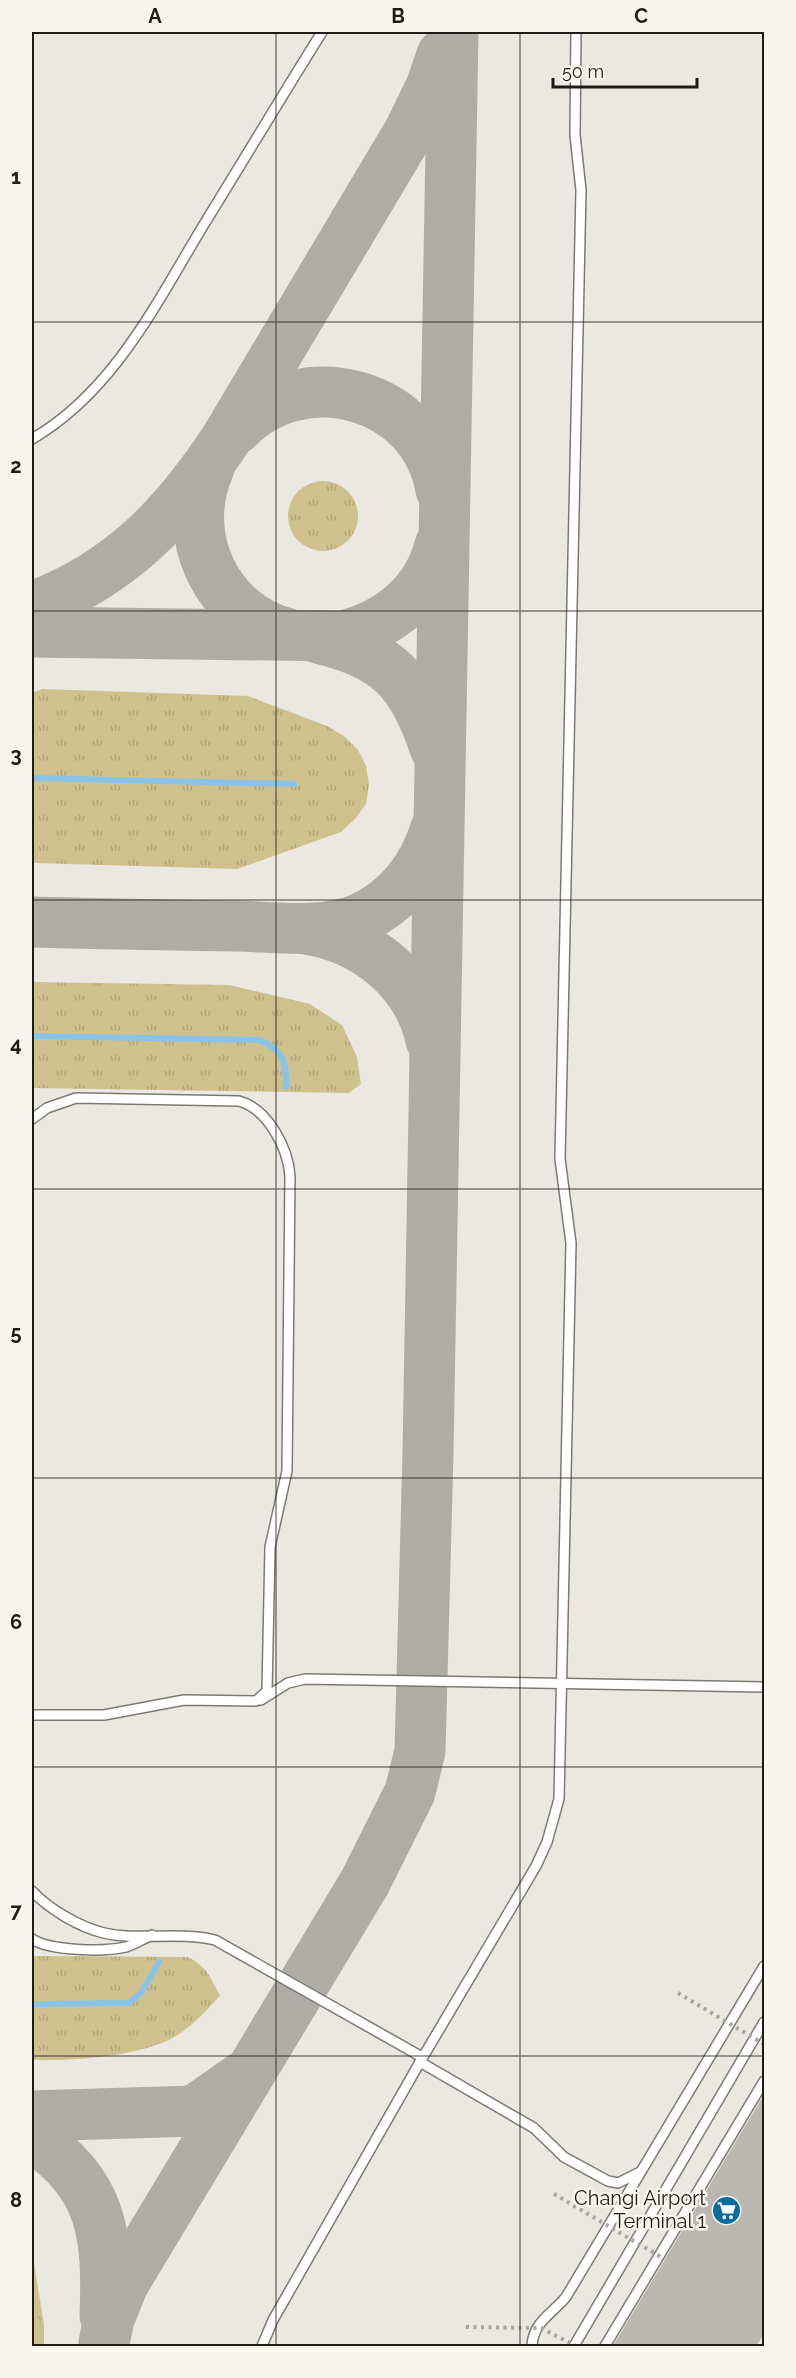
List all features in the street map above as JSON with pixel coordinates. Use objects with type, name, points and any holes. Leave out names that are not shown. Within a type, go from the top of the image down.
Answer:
[{"type":"lane","points":[[32,440],[74,410],[139,332],[322,32]]},
{"type":"lane","points":[[262,2346],[273,2320],[421,2059],[536,1866],[547,1842],[560,1790],[564,1682],[571,1243],[560,1158],[581,190],[575,126],[576,32]]},
{"type":"lane","points":[[32,1119],[47,1108],[76,1098],[239,1101],[249,1104],[264,1116],[285,1151],[290,1176],[286,1471],[270,1546],[268,1686],[265,1695],[256,1701]]},
{"type":"lane","points":[[32,1715],[104,1715],[184,1700],[256,1701],[269,1696],[288,1683],[305,1679],[765,1687]]},
{"type":"lane","points":[[32,1891],[49,1906],[94,1929],[116,1935],[197,1935],[233,1947],[534,2128],[564,2157],[608,2181],[618,2183],[642,2171]]},
{"type":"lane","points":[[32,1939],[44,1945],[58,1947],[115,1948],[154,1934]]},
{"type":"lane","points":[[532,2346],[535,2331],[541,2320],[566,2297],[765,1966]]},
{"type":"lane","points":[[575,2346],[765,2022]]},
{"type":"lane","points":[[605,2346],[765,2081]]},
{"type":"path","points":[[678,1993],[765,2044]]},
{"type":"path","points":[[554,2194],[661,2257]]},
{"type":"path","points":[[466,2327],[541,2328],[575,2346]]},
{"type":"green space","points":[[323,481],[336,484],[348,491],[355,503],[358,516],[355,529],[348,541],[336,548],[323,551],[310,548],[298,541],[291,529],[288,516],[291,503],[298,491],[310,484]]},
{"type":"green space","points":[[42,689],[248,696],[327,726],[344,736],[358,750],[366,766],[369,785],[366,804],[341,832],[237,869],[36,863],[32,861],[32,693]]},
{"type":"green space","points":[[32,982],[229,985],[310,1004],[342,1025],[357,1057],[361,1084],[349,1093],[32,1088]]},
{"type":"green space","points":[[32,1956],[187,1957],[203,1968],[220,1996],[199,2018],[176,2036],[144,2049],[66,2060],[32,2060]]},
{"type":"green space","points":[[32,2250],[44,2325],[44,2346],[32,2346]]},
{"type":"building","name":"Changi Airport Terminal 1","points":[[765,2093],[765,2333],[756,2346],[613,2346]]},
{"type":"waterway","points":[[32,778],[294,784]]},
{"type":"waterway","points":[[32,1036],[259,1040],[273,1048],[282,1058],[286,1070],[286,1087]]},
{"type":"waterway","points":[[32,2004],[129,2003],[141,1993],[159,1962]]},
{"type":"taxiway","points":[[104,2343],[109,2319],[123,2284],[365,1882],[410,1792],[420,1751],[428,1453],[453,32]]},
{"type":"taxiway","points":[[32,607],[64,594],[119,560],[165,518],[207,467],[226,439],[409,132],[431,87],[442,55]]},
{"type":"taxiway","points":[[236,429],[263,408],[294,396],[326,392],[357,397],[387,409],[412,429],[430,456],[441,490]]},
{"type":"taxiway","points":[[209,468],[201,494],[199,520],[202,546],[210,570],[241,610],[263,624],[289,634]]},
{"type":"taxiway","points":[[32,632],[342,636],[375,624],[404,605],[426,578],[440,545]]},
{"type":"taxiway","points":[[317,638],[362,652],[394,673],[417,704],[435,748]]},
{"type":"taxiway","points":[[32,922],[299,929],[345,924],[373,912],[408,882],[424,857],[436,828]]},
{"type":"taxiway","points":[[306,929],[349,942],[386,965],[414,998],[431,1040]]},
{"type":"taxiway","points":[[32,2116],[194,2111],[244,2076]]},
{"type":"taxiway","points":[[32,2137],[56,2155],[74,2174],[88,2193],[97,2214],[105,2261],[105,2316]]},
{"type":"place","name":"Changi Airport Terminal 1","points":[[727,2210]]}]
